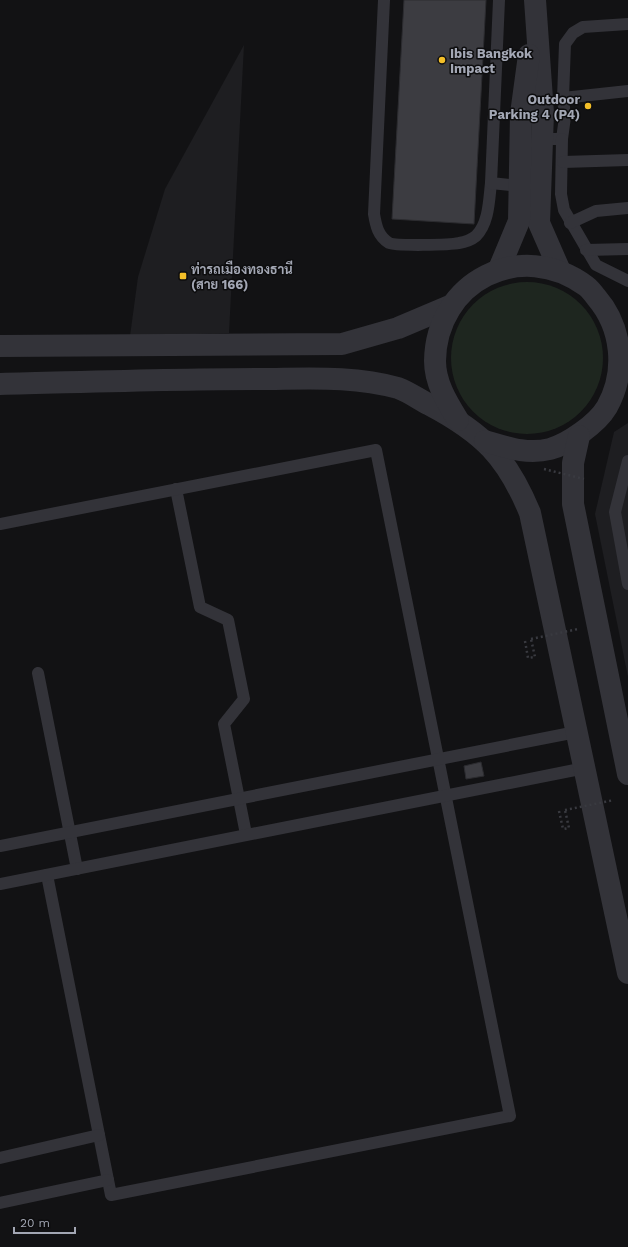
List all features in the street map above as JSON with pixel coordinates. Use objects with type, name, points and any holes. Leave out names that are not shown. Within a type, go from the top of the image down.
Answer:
[{"type":"street","points":[[535,3],[543,113],[552,139],[539,223],[560,271]]},
{"type":"street","points":[[499,269],[519,221],[521,114],[535,3]]},
{"type":"street","points":[[458,420],[441,390],[435,363],[438,334],[450,306],[471,284],[499,269],[529,265],[560,271],[587,286],[607,310],[628,324]]},
{"type":"street","points":[[0,346],[172,340],[342,344],[398,328],[450,306]]},
{"type":"street","points":[[607,310],[619,342],[619,376],[607,407]]},
{"type":"street","points":[[172,340],[173,379]]},
{"type":"street","points":[[0,384],[173,379],[355,380],[399,389],[458,420],[485,441],[518,483],[530,513],[628,973]]},
{"type":"street","points":[[485,441],[517,451],[549,449],[579,436],[607,407],[628,395]]},
{"type":"street","points":[[579,436],[573,463],[573,504],[628,774]]},
{"type":"lane","points":[[384,0],[374,214],[378,231],[382,238],[390,244],[442,244],[468,241],[481,229],[487,214],[491,184],[499,0]]},
{"type":"lane","points":[[628,24],[583,27],[573,33],[566,44],[563,98],[565,117],[552,139],[563,162],[561,194],[564,210],[570,223],[596,264],[628,280]]},
{"type":"lane","points":[[563,98],[628,92]]},
{"type":"lane","points":[[563,162],[628,160]]},
{"type":"lane","points":[[491,184],[520,186]]},
{"type":"lane","points":[[570,223],[596,211],[628,208]]},
{"type":"lane","points":[[586,250],[628,249]]},
{"type":"lane","points":[[0,524],[376,450],[510,1116],[111,1195],[47,875]]},
{"type":"lane","points":[[628,461],[615,512],[628,584]]},
{"type":"lane","points":[[176,489],[200,608],[228,620],[242,685],[244,699],[224,724],[246,834]]},
{"type":"lane","points":[[38,673],[77,869]]},
{"type":"lane","points":[[0,846],[576,732]]},
{"type":"lane","points":[[0,884],[585,768]]},
{"type":"lane","points":[[0,1158],[99,1135]]},
{"type":"lane","points":[[0,1203],[108,1180]]},
{"type":"path","points":[[544,469],[584,479]]},
{"type":"path","points":[[525,640],[528,658],[534,657],[531,640],[578,629]]},
{"type":"path","points":[[559,811],[562,829],[569,828],[565,810],[614,800]]},
{"type":"shaded area","points":[[244,45],[229,333],[130,336],[138,277],[165,189]]},
{"type":"shaded area","points":[[520,282],[534,282],[549,285],[563,291],[581,304],[594,322],[600,336],[603,358],[600,380],[594,394],[581,412],[563,425],[549,431],[534,434],[520,434],[505,431],[491,425],[479,417],[468,406],[460,394],[454,380],[451,365],[451,351],[454,336],[460,322],[468,310],[479,299],[491,291],[505,285]]},
{"type":"shaded area","points":[[628,423],[628,677],[595,514],[614,432]]},
{"type":"building","name":"Ibis Bangkok Impact","points":[[404,0],[486,0],[474,224],[392,219]]},
{"type":"building","points":[[481,762],[484,776],[466,779],[464,766]]},
{"type":"place","name":"Ibis Bangkok Impact","points":[[442,60]]},
{"type":"place","name":"Outdoor Parking 4 (P4)","points":[[588,106]]},
{"type":"place","name":"ท่ารถเมืองทองธานี (สาย 166)","points":[[183,276]]}]
